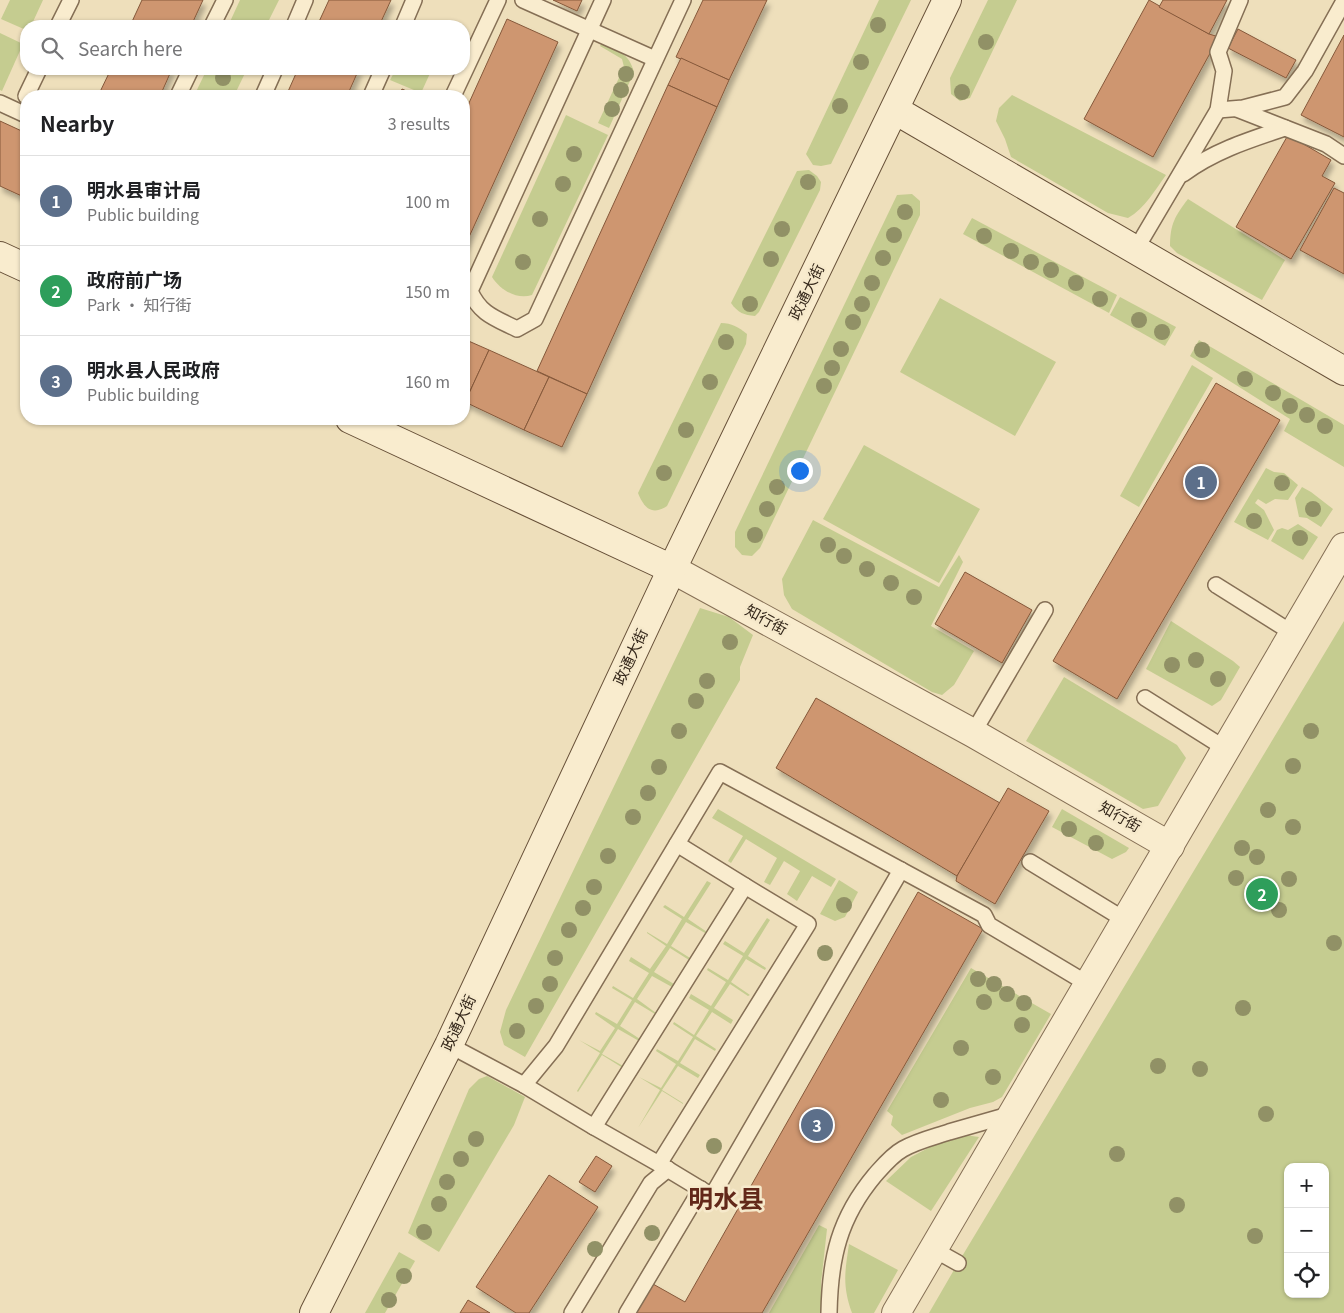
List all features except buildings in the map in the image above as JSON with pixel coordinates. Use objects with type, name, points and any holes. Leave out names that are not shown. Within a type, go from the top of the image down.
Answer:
[{"type":"street","name":"政通大街","points":[[314,1313],[449,1045],[672,569],[947,0]]},
{"type":"street","points":[[895,110],[1344,371]]},
{"type":"street","points":[[0,256],[20,265]]},
{"type":"street","name":"知行街","points":[[363,425],[672,569],[974,733],[1170,846]]},
{"type":"street","points":[[896,1313],[1344,547]]},
{"type":"lane","points":[[61,20],[70,0]]},
{"type":"lane","points":[[215,20],[225,0]]},
{"type":"lane","points":[[297,20],[306,0]]},
{"type":"lane","points":[[406,20],[414,0]]},
{"type":"lane","points":[[470,60],[498,0]]},
{"type":"lane","points":[[524,0],[655,59]]},
{"type":"lane","points":[[604,0],[470,291],[476,303],[486,314],[517,328],[535,319],[683,0]]},
{"type":"lane","points":[[1136,249],[1218,110],[1224,71],[1218,52],[1240,0]]},
{"type":"lane","points":[[1218,110],[1235,109],[1285,98],[1305,71],[1344,1]]},
{"type":"lane","points":[[29,90],[36,75]]},
{"type":"lane","points":[[181,90],[188,75]]},
{"type":"lane","points":[[266,90],[272,75]]},
{"type":"lane","points":[[374,90],[380,75]]},
{"type":"lane","points":[[456,90],[463,75]]},
{"type":"lane","points":[[0,103],[20,112]]},
{"type":"lane","points":[[1235,109],[1326,144],[1344,156]]},
{"type":"lane","points":[[1178,178],[1196,164],[1229,147],[1285,128]]},
{"type":"lane","points":[[1216,586],[1294,634]]},
{"type":"lane","points":[[974,733],[1045,610]]},
{"type":"lane","points":[[1145,698],[1226,749]]},
{"type":"lane","points":[[524,1085],[556,1046],[720,772],[984,915],[989,925],[1088,984]]},
{"type":"lane","points":[[572,1313],[663,1166],[808,924],[677,844]]},
{"type":"lane","points":[[1030,862],[1125,920]]},
{"type":"lane","points":[[449,1045],[524,1085],[712,1196],[902,870]]},
{"type":"lane","points":[[594,1127],[746,886]]},
{"type":"lane","points":[[829,1313],[829,1288],[832,1265],[841,1230],[859,1194],[885,1164],[901,1150],[921,1141],[1012,1114]]},
{"type":"lane","points":[[627,1313],[701,1189]]},
{"type":"lane","points":[[933,1249],[958,1263]]},
{"type":"green space","points":[[10,0],[43,0],[34,20],[20,20],[20,27],[1,19]]},
{"type":"green space","points":[[240,0],[279,0],[269,20],[231,20]]},
{"type":"green space","points":[[879,0],[911,0],[831,164],[813,165],[806,154]]},
{"type":"green space","points":[[988,0],[1017,0],[970,98],[960,101],[951,94],[950,78]]},
{"type":"green space","points":[[0,33],[20,43],[20,51],[2,91],[0,90]]},
{"type":"green space","points":[[602,43],[626,57],[634,72],[609,128],[598,123],[624,67],[622,59],[600,46]]},
{"type":"green space","points":[[204,75],[244,75],[237,90],[197,90]]},
{"type":"green space","points":[[393,75],[429,75],[422,90],[414,90],[390,80]]},
{"type":"green space","points":[[1012,95],[1166,175],[1145,204],[1128,218],[1108,213],[1011,157],[996,121],[999,108]]},
{"type":"green space","points":[[566,115],[608,135],[532,295],[515,295],[504,290],[492,277]]},
{"type":"green space","points":[[809,170],[821,182],[820,190],[759,312],[755,316],[742,313],[731,303],[797,171]]},
{"type":"green space","points":[[912,194],[920,201],[920,215],[760,548],[752,556],[742,555],[735,547],[735,532],[897,195]]},
{"type":"green space","points":[[1188,199],[1285,260],[1262,300],[1177,253],[1170,246],[1174,221]]},
{"type":"green space","points":[[972,218],[1117,295],[1109,313],[963,234]]},
{"type":"green space","points":[[1120,297],[1176,327],[1165,346],[1110,315]]},
{"type":"green space","points":[[940,298],[1056,362],[1015,436],[900,372]]},
{"type":"green space","points":[[721,323],[735,326],[747,334],[746,344],[667,506],[657,510],[649,509],[643,503],[638,493]]},
{"type":"green space","points":[[1199,340],[1344,425],[1344,467],[1284,431],[1290,419],[1190,356]]},
{"type":"green space","points":[[1192,365],[1213,378],[1139,507],[1120,496]]},
{"type":"green space","points":[[864,445],[980,509],[939,583],[823,519]]},
{"type":"green space","points":[[1266,468],[1274,472],[1284,473],[1298,485],[1288,500],[1275,499],[1266,504],[1258,499],[1255,503],[1264,510],[1274,530],[1268,540],[1234,522]]},
{"type":"green space","points":[[1302,487],[1333,509],[1321,527],[1307,518],[1299,517],[1295,498]]},
{"type":"green space","points":[[813,520],[939,587],[959,555],[963,562],[931,626],[974,651],[954,685],[942,695],[932,692],[792,609],[784,595],[782,579]]},
{"type":"green space","points":[[1298,524],[1318,537],[1303,560],[1271,541],[1277,530],[1282,528],[1288,530]]},
{"type":"green space","points":[[700,608],[729,617],[753,635],[740,667],[740,680],[525,1057],[504,1045],[500,1032],[506,1010]]},
{"type":"green space","points":[[1171,621],[1240,667],[1221,700],[1212,706],[1146,669]]},
{"type":"green space","points":[[1344,621],[1344,1313],[929,1313],[958,1263]]},
{"type":"green space","points":[[1064,677],[1177,745],[1186,758],[1158,806],[1143,809],[1026,741]]},
{"type":"green space","points":[[718,809],[836,879],[831,887],[812,876],[797,901],[787,894],[800,871],[784,861],[770,885],[764,882],[777,858],[746,839],[731,863],[728,861],[743,836],[712,818]]},
{"type":"green space","points":[[1062,809],[1129,848],[1126,852],[1112,859],[1052,827]]},
{"type":"green space","points":[[839,880],[858,892],[845,917],[835,921],[820,914]]},
{"type":"green space","points":[[707,881],[711,883],[688,919],[707,932],[705,933],[686,922],[671,946],[690,958],[689,960],[670,948],[654,972],[674,984],[672,987],[652,976],[637,999],[656,1013],[635,1002],[620,1026],[640,1039],[639,1041],[618,1029],[602,1054],[623,1066],[623,1068],[602,1055],[578,1092],[600,1053],[579,1040],[600,1051],[615,1028],[595,1014],[596,1012],[617,1024],[632,1000],[612,988],[613,986],[633,998],[649,973],[629,961],[631,957],[650,969],[666,946],[647,932],[667,944],[682,919],[663,907],[665,905],[684,917]]},
{"type":"green space","points":[[767,918],[770,920],[748,956],[766,968],[765,970],[746,959],[731,982],[750,995],[748,996],[730,984],[714,1008],[733,1020],[731,1024],[712,1012],[696,1036],[716,1049],[715,1051],[695,1039],[680,1063],[700,1075],[698,1078],[678,1066],[662,1090],[683,1104],[662,1091],[638,1128],[660,1090],[639,1077],[661,1088],[676,1064],[656,1051],[657,1049],[678,1061],[693,1037],[673,1024],[674,1022],[694,1035],[709,1010],[689,998],[691,994],[711,1006],[726,982],[707,970],[708,968],[728,980],[743,956],[723,944],[725,941],[744,953]]},
{"type":"green space","points":[[971,968],[1051,1014],[1002,1097],[902,1135],[891,1125],[893,1116],[887,1111]]},
{"type":"green space","points":[[487,1076],[525,1097],[514,1125],[439,1252],[408,1233],[469,1089],[479,1079]]},
{"type":"green space","points":[[965,1135],[979,1137],[931,1211],[886,1181],[911,1157],[934,1145]]},
{"type":"green space","points":[[819,1225],[827,1229],[821,1283],[824,1313],[769,1313]]},
{"type":"green space","points":[[849,1244],[898,1270],[874,1313],[852,1313],[845,1278]]},
{"type":"green space","points":[[399,1252],[415,1261],[385,1313],[365,1313]]},
{"type":"place","name":"明水县审计局","points":[[1201,482]]},
{"type":"place","name":"政府前广场","points":[[1262,894]]},
{"type":"place","name":"明水县人民政府","points":[[817,1125]]},
{"type":"district","name":"明水县","points":[[726,1199]]}]
